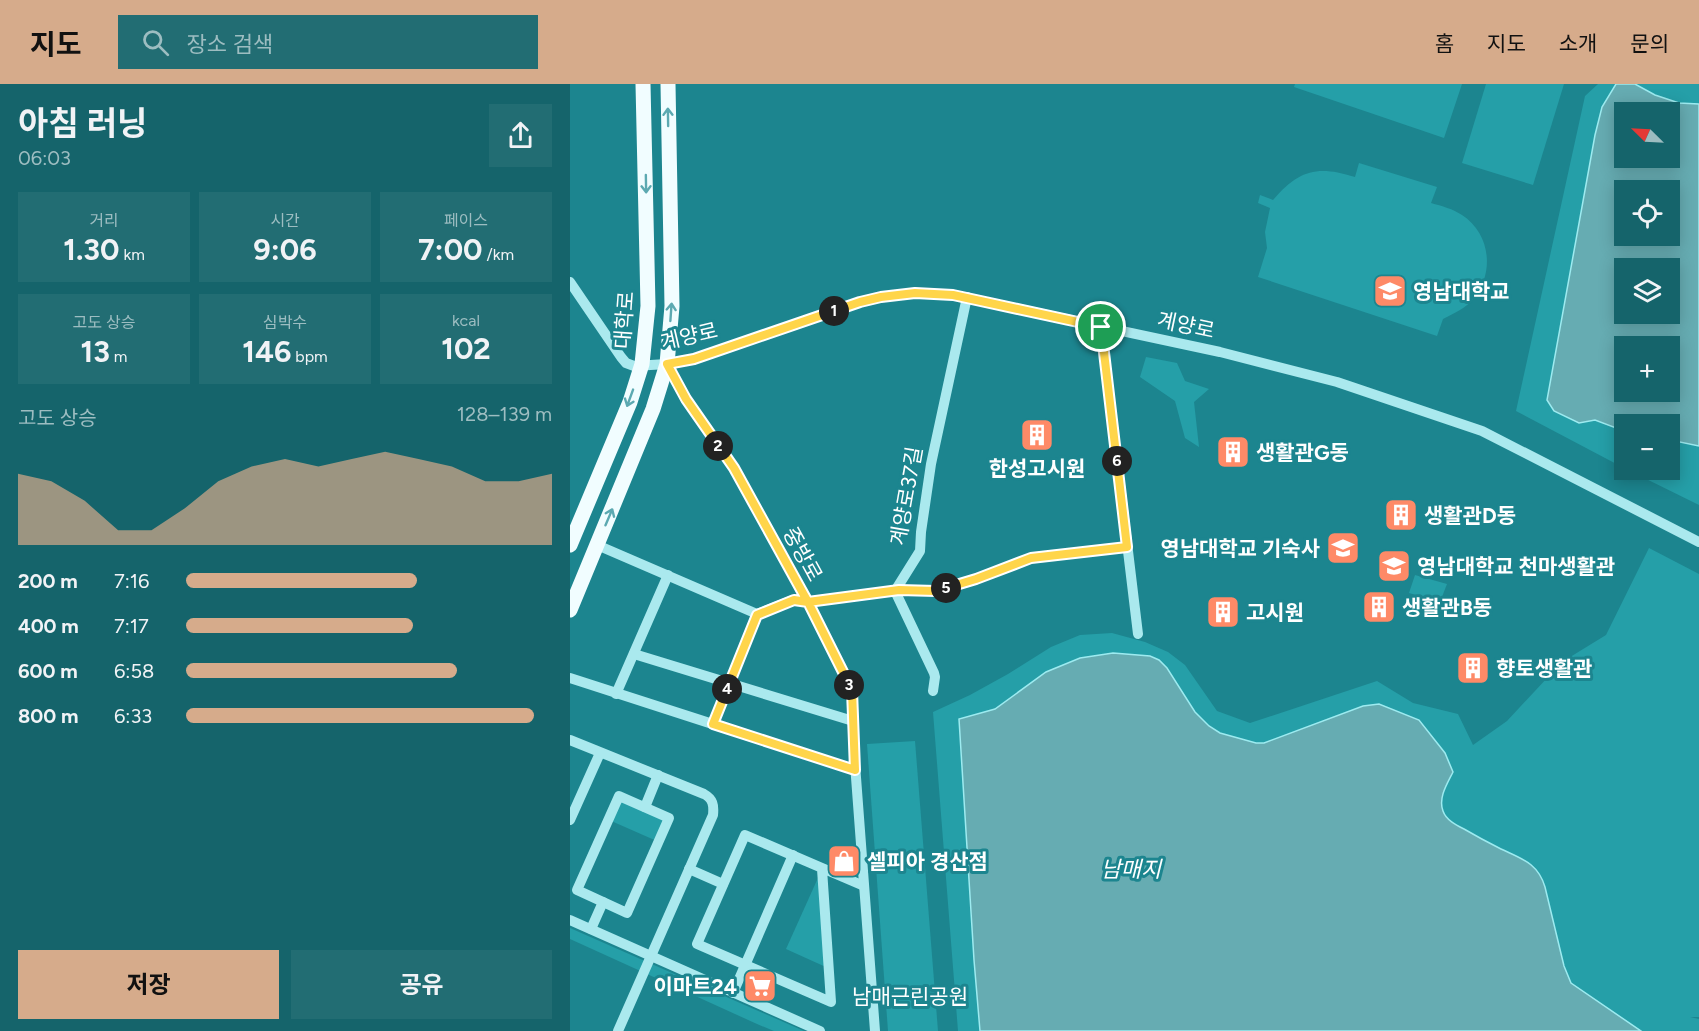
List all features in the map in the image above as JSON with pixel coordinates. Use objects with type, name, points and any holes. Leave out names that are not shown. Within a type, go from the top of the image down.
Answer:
[{"type":"main road","name":"대학로","points":[[570,545],[630,402],[642,364],[648,306],[643,84]]},
{"type":"main road","points":[[570,610],[652,413],[667,364],[672,306],[668,84]]},
{"type":"street","points":[[570,282],[626,363],[642,364]]},
{"type":"street","name":"계양로","points":[[642,364],[667,364],[694,359],[881,297],[915,293],[967,297],[1283,366],[1337,382],[1482,431],[1699,542]]},
{"type":"street","name":"계양로37길","points":[[895,591],[920,551],[931,464],[967,297]]},
{"type":"street","points":[[1101,327],[1138,634]]},
{"type":"street","name":"중방로","points":[[667,364],[686,399],[734,468],[808,602],[852,690],[855,770],[875,1031]]},
{"type":"street","points":[[597,545],[757,615]]},
{"type":"street","points":[[713,724],[757,615],[794,600],[808,602],[895,591],[936,591],[1031,558],[1127,547]]},
{"type":"street","points":[[616,694],[668,575]]},
{"type":"street","points":[[895,591],[934,673],[933,691]]},
{"type":"street","points":[[634,654],[853,721]]},
{"type":"street","points":[[570,678],[855,770]]},
{"type":"street","points":[[570,740],[704,794],[713,804],[713,815],[618,1031]]},
{"type":"street","points":[[570,820],[600,753]]},
{"type":"street","points":[[645,807],[658,775]]},
{"type":"street","points":[[619,796],[645,807],[669,818],[627,913],[577,890],[619,796]]},
{"type":"street","points":[[822,868],[831,1002],[697,944],[745,835],[793,855],[864,886]]},
{"type":"street","points":[[733,993],[793,855]]},
{"type":"street","points":[[689,869],[723,884]]},
{"type":"street","points":[[591,929],[603,902]]},
{"type":"street","points":[[570,920],[820,1031]]},
{"type":"green space","points":[[1295,84],[1462,84],[1444,138],[1294,87]]},
{"type":"green space","points":[[1486,84],[1564,84],[1533,185],[1462,163]]},
{"type":"green space","points":[[1598,84],[1699,84],[1699,505],[1648,480],[1680,480],[1680,414],[1614,414],[1614,463],[1516,411],[1585,96]]},
{"type":"green space","points":[[1359,163],[1437,187],[1431,203],[1462,215],[1479,232],[1484,242],[1487,265],[1481,288],[1467,305],[1443,319],[1437,336],[1258,277],[1267,248],[1265,232],[1270,208],[1258,203],[1260,195],[1273,200],[1300,176],[1319,171],[1342,173],[1355,177]]},
{"type":"green space","points":[[1146,357],[1177,363],[1185,381],[1209,389],[1194,402],[1199,447],[1185,438],[1175,401],[1140,377]]},
{"type":"green space","name":"남매지","points":[[1649,548],[1699,574],[1699,1017],[1690,1017],[1699,1019],[1699,1031],[958,1031],[933,712],[970,695],[1051,647],[1080,635],[1112,633],[1145,642],[1168,652],[1185,665],[1217,711],[1250,723],[1377,681],[1413,703],[1458,714],[1473,745],[1507,721],[1562,662],[1606,635]]},
{"type":"green space","points":[[1415,575],[1447,584],[1440,602],[1409,593]]},
{"type":"green space","name":"남매근린공원","points":[[915,741],[938,1031],[888,1031],[867,744]]},
{"type":"green space","points":[[619,796],[669,818],[659,842],[609,820]]},
{"type":"green space","points":[[822,869],[828,968],[786,949]]},
{"type":"green space","points":[[570,928],[804,1031],[774,1031],[757,1024],[570,939]]},
{"type":"water","points":[[1616,84],[1635,84],[1655,95],[1676,102],[1614,102],[1614,168],[1680,168],[1680,103],[1699,104],[1699,446],[1680,442],[1680,414],[1614,414],[1614,427],[1595,420],[1579,423],[1554,411],[1547,400],[1602,107]]},
{"type":"water","name":"남매지","points":[[1113,653],[1150,656],[1159,660],[1167,668],[1195,712],[1209,726],[1220,733],[1256,743],[1264,743],[1363,706],[1379,704],[1419,720],[1445,753],[1453,772],[1442,801],[1446,817],[1458,826],[1534,867],[1545,887],[1564,966],[1571,983],[1641,1031],[980,1031],[959,719],[995,709],[1046,672],[1080,658]]},
{"type":"place","name":"영남대학교","points":[[1390,291]]},
{"type":"place","name":"한성고시원","points":[[1037,435]]},
{"type":"place","name":"생활관G동","points":[[1233,452]]},
{"type":"place","name":"생활관D동","points":[[1401,515]]},
{"type":"place","name":"영남대학교 기숙사","points":[[1343,548]]},
{"type":"place","name":"영남대학교 천마생활관","points":[[1394,566]]},
{"type":"place","name":"생활관B동","points":[[1379,607]]},
{"type":"place","name":"고시원","points":[[1223,612]]},
{"type":"place","name":"향토생활관","points":[[1473,668]]},
{"type":"place","name":"셀피아 경산점","points":[[844,861]]},
{"type":"place","name":"이마트24","points":[[760,986]]},
{"type":"route","points":[[1101,327],[967,297],[915,293],[860,302],[694,359],[667,364],[686,399],[734,468],[808,602],[852,690],[855,770],[713,724],[757,615],[794,600],[808,602],[899,590],[936,591],[1031,558],[1127,547],[1101,327]]}]
